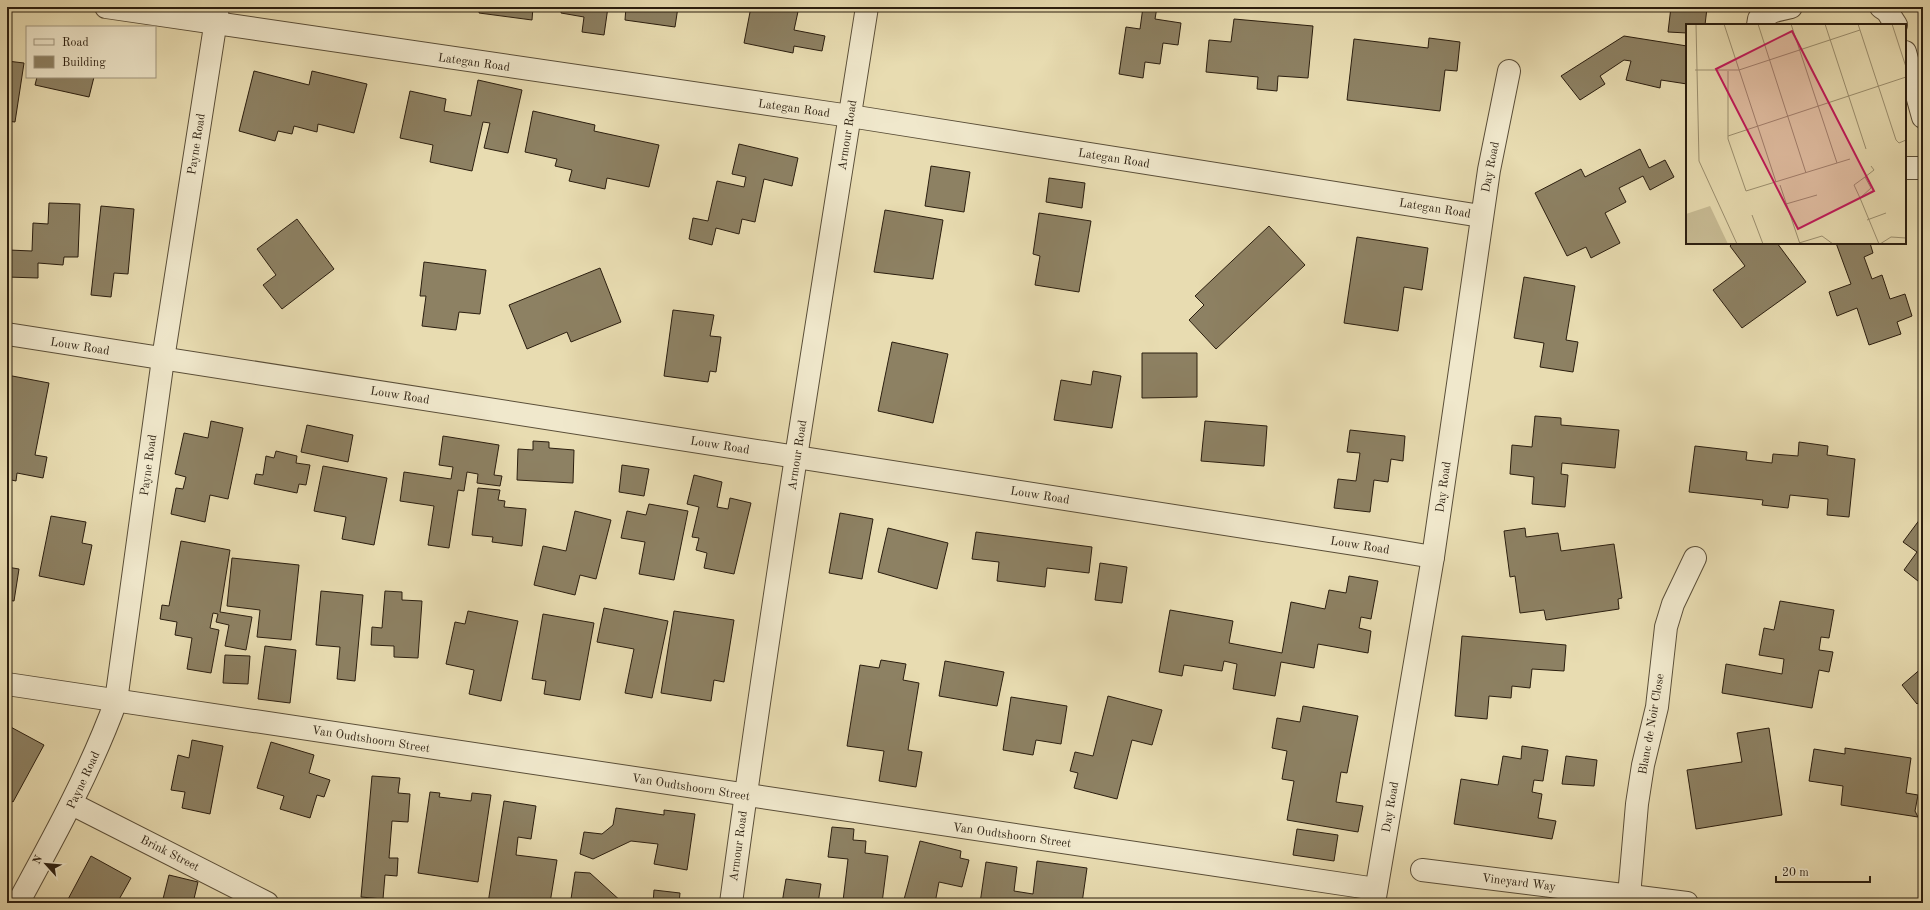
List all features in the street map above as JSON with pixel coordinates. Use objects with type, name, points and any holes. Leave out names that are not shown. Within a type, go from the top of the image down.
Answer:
[{"type":"street","name":"Lategan Road","points":[[106,7],[216,16],[1481,216]]},
{"type":"street","name":"Armour Road","points":[[731,903],[745,795],[867,7]]},
{"type":"street","points":[[1758,17],[1791,7]]},
{"type":"street","points":[[1881,7],[1887,12],[1895,24]]},
{"type":"street","name":"Payne Road","points":[[18,903],[72,804],[105,731],[116,701],[163,358],[216,16]]},
{"type":"street","points":[[1906,56],[1923,117]]},
{"type":"street","name":"Day Road","points":[[1375,896],[1433,557],[1481,216],[1509,71]]},
{"type":"street","points":[[1906,168],[1923,168]]},
{"type":"street","name":"Louw Road","points":[[7,334],[1433,557]]},
{"type":"street","name":"Blanc de Noir Close","points":[[1629,896],[1637,804],[1643,765],[1657,708],[1666,627],[1672,604],[1694,558]]},
{"type":"street","name":"Van Oudtshoorn Street","points":[[7,684],[745,795],[1375,896]]},
{"type":"street","name":"Brink Street","points":[[72,804],[267,903]]},
{"type":"street","name":"Vineyard Way","points":[[1422,870],[1687,903]]},
{"type":"building","points":[[480,7],[533,7],[532,20],[479,13]]},
{"type":"building","points":[[562,7],[608,7],[604,35],[582,32],[584,17],[561,13]]},
{"type":"building","points":[[626,7],[678,7],[675,27],[625,20]]},
{"type":"building","points":[[751,7],[799,7],[794,30],[825,36],[822,51],[794,46],[793,53],[744,43]]},
{"type":"building","points":[[1143,7],[1157,7],[1155,19],[1181,23],[1178,45],[1163,43],[1160,64],[1145,62],[1143,78],[1119,74],[1126,27],[1140,29]]},
{"type":"building","points":[[1671,7],[1707,8],[1705,24],[1686,24],[1686,33],[1668,32]]},
{"type":"building","points":[[1234,19],[1313,26],[1308,78],[1278,76],[1277,91],[1257,89],[1258,77],[1206,72],[1209,40],[1231,42]]},
{"type":"building","points":[[1624,36],[1686,46],[1686,84],[1661,80],[1660,88],[1626,80],[1631,61],[1624,60],[1600,76],[1605,84],[1580,100],[1561,76]]},
{"type":"building","points":[[1429,38],[1460,42],[1457,71],[1445,70],[1440,111],[1347,100],[1354,39],[1428,48]]},
{"type":"building","points":[[7,61],[24,63],[15,122],[7,121]]},
{"type":"building","points":[[254,71],[309,85],[312,71],[367,84],[354,133],[318,124],[317,132],[294,126],[292,134],[278,131],[275,141],[239,131]]},
{"type":"building","points":[[37,78],[94,78],[89,97],[35,85]]},
{"type":"building","points":[[478,80],[522,90],[508,153],[484,148],[490,123],[483,122],[472,171],[430,162],[433,145],[400,138],[410,91],[446,99],[444,111],[471,116]]},
{"type":"building","points":[[533,111],[595,125],[594,131],[659,145],[649,187],[607,178],[605,189],[569,181],[572,170],[555,166],[557,159],[525,152]]},
{"type":"building","points":[[739,144],[798,158],[792,186],[764,179],[755,222],[742,219],[739,234],[716,228],[712,245],[689,239],[693,218],[708,221],[717,181],[744,187],[746,177],[732,174]]},
{"type":"building","points":[[1640,149],[1649,168],[1665,160],[1674,177],[1650,190],[1643,176],[1619,188],[1626,202],[1605,213],[1620,243],[1591,258],[1586,247],[1567,256],[1535,193],[1581,169],[1585,177]]},
{"type":"building","points":[[931,166],[970,172],[964,212],[925,206]]},
{"type":"building","points":[[1049,178],[1085,183],[1082,208],[1046,202]]},
{"type":"building","points":[[49,203],[80,204],[78,257],[64,257],[63,265],[38,263],[38,278],[7,277],[9,250],[32,251],[33,223],[48,224]]},
{"type":"building","points":[[101,206],[134,209],[128,274],[114,273],[111,297],[91,295]]},
{"type":"building","points":[[885,210],[943,220],[933,279],[874,272]]},
{"type":"building","points":[[1039,213],[1091,221],[1079,292],[1035,285],[1040,256],[1033,254]]},
{"type":"building","points":[[297,219],[334,269],[282,309],[263,285],[276,275],[257,249]]},
{"type":"building","points":[[1269,226],[1305,265],[1216,349],[1189,320],[1204,305],[1195,296]]},
{"type":"building","points":[[1357,237],[1428,248],[1422,290],[1404,287],[1398,331],[1344,323]]},
{"type":"building","points":[[1732,244],[1778,244],[1806,282],[1742,328],[1713,290],[1745,266],[1730,246]]},
{"type":"building","points":[[1836,244],[1870,244],[1873,253],[1864,257],[1872,279],[1882,275],[1890,299],[1905,294],[1912,316],[1897,322],[1901,334],[1869,345],[1857,308],[1837,316],[1829,292],[1851,284]]},
{"type":"building","points":[[424,262],[486,270],[480,314],[459,312],[456,330],[422,326],[426,296],[420,296]]},
{"type":"building","points":[[600,268],[621,322],[571,342],[567,332],[527,349],[509,305]]},
{"type":"building","points":[[1524,277],[1575,286],[1566,340],[1578,342],[1573,372],[1540,367],[1544,343],[1514,338]]},
{"type":"building","points":[[673,310],[714,315],[710,336],[721,337],[716,372],[710,371],[708,382],[664,376]]},
{"type":"building","points":[[892,342],[948,354],[933,423],[878,411]]},
{"type":"building","points":[[1142,353],[1197,353],[1197,397],[1142,398]]},
{"type":"building","points":[[1093,371],[1121,376],[1112,428],[1054,420],[1061,380],[1091,385]]},
{"type":"building","points":[[7,375],[49,383],[35,455],[47,457],[43,478],[17,473],[16,481],[7,479]]},
{"type":"building","points":[[1535,416],[1561,418],[1561,425],[1619,430],[1615,468],[1562,463],[1561,474],[1568,475],[1565,507],[1532,504],[1534,477],[1510,474],[1512,445],[1532,447]]},
{"type":"building","points":[[211,421],[243,428],[228,499],[210,495],[205,522],[171,514],[176,488],[183,489],[186,477],[175,474],[184,433],[208,438]]},
{"type":"building","points":[[1205,421],[1267,426],[1264,466],[1201,461]]},
{"type":"building","points":[[307,425],[353,435],[348,462],[301,452]]},
{"type":"building","points":[[1350,430],[1405,436],[1403,461],[1391,459],[1388,482],[1374,480],[1370,512],[1334,508],[1338,479],[1356,481],[1360,453],[1347,452]]},
{"type":"building","points":[[443,436],[499,445],[494,475],[502,476],[500,486],[477,483],[478,474],[467,472],[464,491],[458,490],[449,548],[428,545],[434,506],[400,501],[404,472],[451,479],[453,467],[439,465]]},
{"type":"building","points":[[533,441],[549,442],[549,448],[574,450],[573,483],[517,480],[518,449],[533,450]]},
{"type":"building","points":[[1799,442],[1828,446],[1827,455],[1855,459],[1849,517],[1827,515],[1828,499],[1790,495],[1788,508],[1762,505],[1763,500],[1689,492],[1695,446],[1747,452],[1746,460],[1772,463],[1773,454],[1798,456]]},
{"type":"building","points":[[276,451],[297,456],[296,463],[310,465],[306,485],[299,484],[297,493],[254,484],[256,474],[263,475],[266,456],[274,458]]},
{"type":"building","points":[[622,465],[649,469],[644,496],[619,492]]},
{"type":"building","points":[[323,466],[387,478],[374,545],[342,539],[346,517],[314,511]]},
{"type":"building","points":[[694,475],[722,482],[717,507],[728,509],[730,498],[751,503],[734,574],[704,568],[707,553],[696,550],[699,538],[692,537],[699,507],[687,504]]},
{"type":"building","points":[[478,488],[500,490],[498,500],[505,501],[504,507],[526,509],[522,546],[492,542],[493,537],[472,535]]},
{"type":"building","points":[[649,504],[688,511],[674,580],[639,574],[645,542],[621,538],[627,511],[646,515]]},
{"type":"building","points":[[575,511],[611,520],[596,579],[580,575],[575,595],[534,585],[543,546],[566,551]]},
{"type":"building","points":[[840,513],[873,519],[862,579],[829,573]]},
{"type":"building","points":[[1923,515],[1923,585],[1904,570],[1917,552],[1903,542]]},
{"type":"building","points":[[51,516],[86,522],[82,543],[92,545],[84,585],[39,576]]},
{"type":"building","points":[[888,528],[948,543],[937,589],[878,572]]},
{"type":"building","points":[[1525,528],[1526,537],[1558,533],[1561,551],[1614,544],[1622,598],[1618,599],[1619,609],[1546,620],[1544,610],[1520,613],[1515,576],[1510,577],[1504,531]]},
{"type":"building","points":[[976,532],[1092,547],[1089,573],[1047,568],[1045,587],[997,581],[999,562],[972,559]]},
{"type":"building","points":[[181,541],[230,550],[220,612],[252,617],[246,650],[225,646],[229,625],[216,622],[218,614],[213,613],[210,628],[219,630],[211,673],[187,669],[192,638],[175,635],[177,622],[160,619],[162,605],[169,606]]},
{"type":"building","points":[[232,558],[299,565],[291,640],[257,637],[260,610],[227,606]]},
{"type":"building","points":[[1100,563],[1127,567],[1122,603],[1095,600]]},
{"type":"building","points":[[7,567],[19,569],[14,601],[7,600]]},
{"type":"building","points":[[1349,576],[1378,581],[1371,619],[1361,617],[1359,628],[1371,631],[1368,653],[1318,644],[1314,668],[1281,662],[1275,696],[1233,689],[1237,664],[1224,661],[1222,671],[1184,665],[1182,676],[1159,672],[1170,610],[1233,621],[1229,643],[1282,653],[1291,602],[1325,609],[1329,590],[1346,593]]},
{"type":"building","points":[[321,591],[363,595],[355,681],[337,679],[340,647],[316,645]]},
{"type":"building","points":[[385,591],[402,592],[402,600],[422,601],[418,658],[394,657],[394,646],[371,645],[372,627],[382,628]]},
{"type":"building","points":[[1780,601],[1834,610],[1829,638],[1821,637],[1819,650],[1833,652],[1829,672],[1819,670],[1812,708],[1722,693],[1726,664],[1782,674],[1784,659],[1759,655],[1764,628],[1774,630]]},
{"type":"building","points":[[604,608],[668,621],[652,698],[625,693],[634,649],[597,642]]},
{"type":"building","points":[[468,611],[518,621],[501,701],[469,694],[474,670],[446,664],[455,622],[465,624]]},
{"type":"building","points":[[674,611],[734,620],[724,682],[714,680],[711,701],[661,693]]},
{"type":"building","points":[[543,614],[594,623],[580,700],[544,694],[546,681],[532,679]]},
{"type":"building","points":[[1462,636],[1566,645],[1564,671],[1532,669],[1530,688],[1512,686],[1511,698],[1489,696],[1487,719],[1455,716]]},
{"type":"building","points":[[265,646],[296,650],[290,703],[258,699]]},
{"type":"building","points":[[225,655],[250,656],[248,684],[223,683]]},
{"type":"building","points":[[881,660],[906,664],[903,680],[919,683],[908,750],[922,752],[916,787],[879,781],[884,751],[847,746],[860,665],[879,668]]},
{"type":"building","points":[[945,661],[1004,672],[997,706],[939,696]]},
{"type":"building","points":[[1923,667],[1923,699],[1917,704],[1902,685]]},
{"type":"building","points":[[1108,696],[1162,710],[1152,745],[1132,740],[1117,799],[1074,788],[1078,773],[1070,771],[1075,752],[1093,756]]},
{"type":"building","points":[[1011,697],[1067,706],[1061,744],[1036,740],[1033,755],[1003,750]]},
{"type":"building","points":[[1303,706],[1358,716],[1347,773],[1341,772],[1336,802],[1363,806],[1358,832],[1287,820],[1294,781],[1282,779],[1287,751],[1272,748],[1277,718],[1300,722]]},
{"type":"building","points":[[7,725],[44,745],[13,802],[7,798]]},
{"type":"building","points":[[1769,728],[1782,815],[1696,829],[1687,770],[1742,762],[1737,733]]},
{"type":"building","points":[[192,740],[223,746],[210,814],[182,808],[185,792],[171,790],[178,755],[189,758]]},
{"type":"building","points":[[271,742],[314,755],[309,773],[330,780],[324,797],[317,795],[310,818],[280,809],[284,796],[257,788]]},
{"type":"building","points":[[1522,746],[1548,750],[1543,781],[1534,780],[1532,792],[1542,794],[1538,818],[1556,821],[1552,839],[1454,824],[1461,779],[1498,785],[1503,756],[1521,759]]},
{"type":"building","points":[[1845,748],[1911,758],[1906,793],[1918,795],[1915,811],[1918,817],[1841,805],[1843,786],[1809,781],[1814,749],[1845,754]]},
{"type":"building","points":[[1566,756],[1597,760],[1594,786],[1562,784]]},
{"type":"building","points":[[372,776],[400,778],[398,793],[410,794],[408,822],[392,821],[389,858],[398,858],[397,876],[385,875],[383,899],[361,897]]},
{"type":"building","points":[[430,792],[440,793],[439,797],[471,801],[472,793],[491,795],[478,882],[418,873]]},
{"type":"building","points":[[504,801],[536,806],[531,839],[518,837],[516,855],[557,860],[550,903],[488,903]]},
{"type":"building","points":[[616,808],[664,815],[664,810],[695,814],[687,870],[654,864],[658,844],[631,841],[593,859],[580,854],[584,832],[602,834],[613,825]]},
{"type":"building","points":[[832,827],[854,829],[853,840],[866,841],[865,853],[888,856],[882,903],[843,901],[848,859],[828,857]]},
{"type":"building","points":[[1297,829],[1338,835],[1334,861],[1293,855]]},
{"type":"building","points":[[920,841],[961,851],[960,858],[969,860],[962,887],[939,882],[935,903],[903,903]]},
{"type":"building","points":[[91,856],[131,878],[117,903],[66,903]]},
{"type":"building","points":[[1037,861],[1087,868],[1082,903],[980,903],[986,862],[1017,867],[1014,891],[1033,894]]},
{"type":"building","points":[[575,872],[590,873],[623,903],[584,903],[571,899]]},
{"type":"building","points":[[169,875],[198,882],[193,903],[162,903]]},
{"type":"building","points":[[786,879],[821,884],[818,903],[782,903]]},
{"type":"building","points":[[654,890],[680,893],[679,903],[653,903]]},
{"type":"building","points":[[1414,899],[1441,903],[1414,903]]}]
